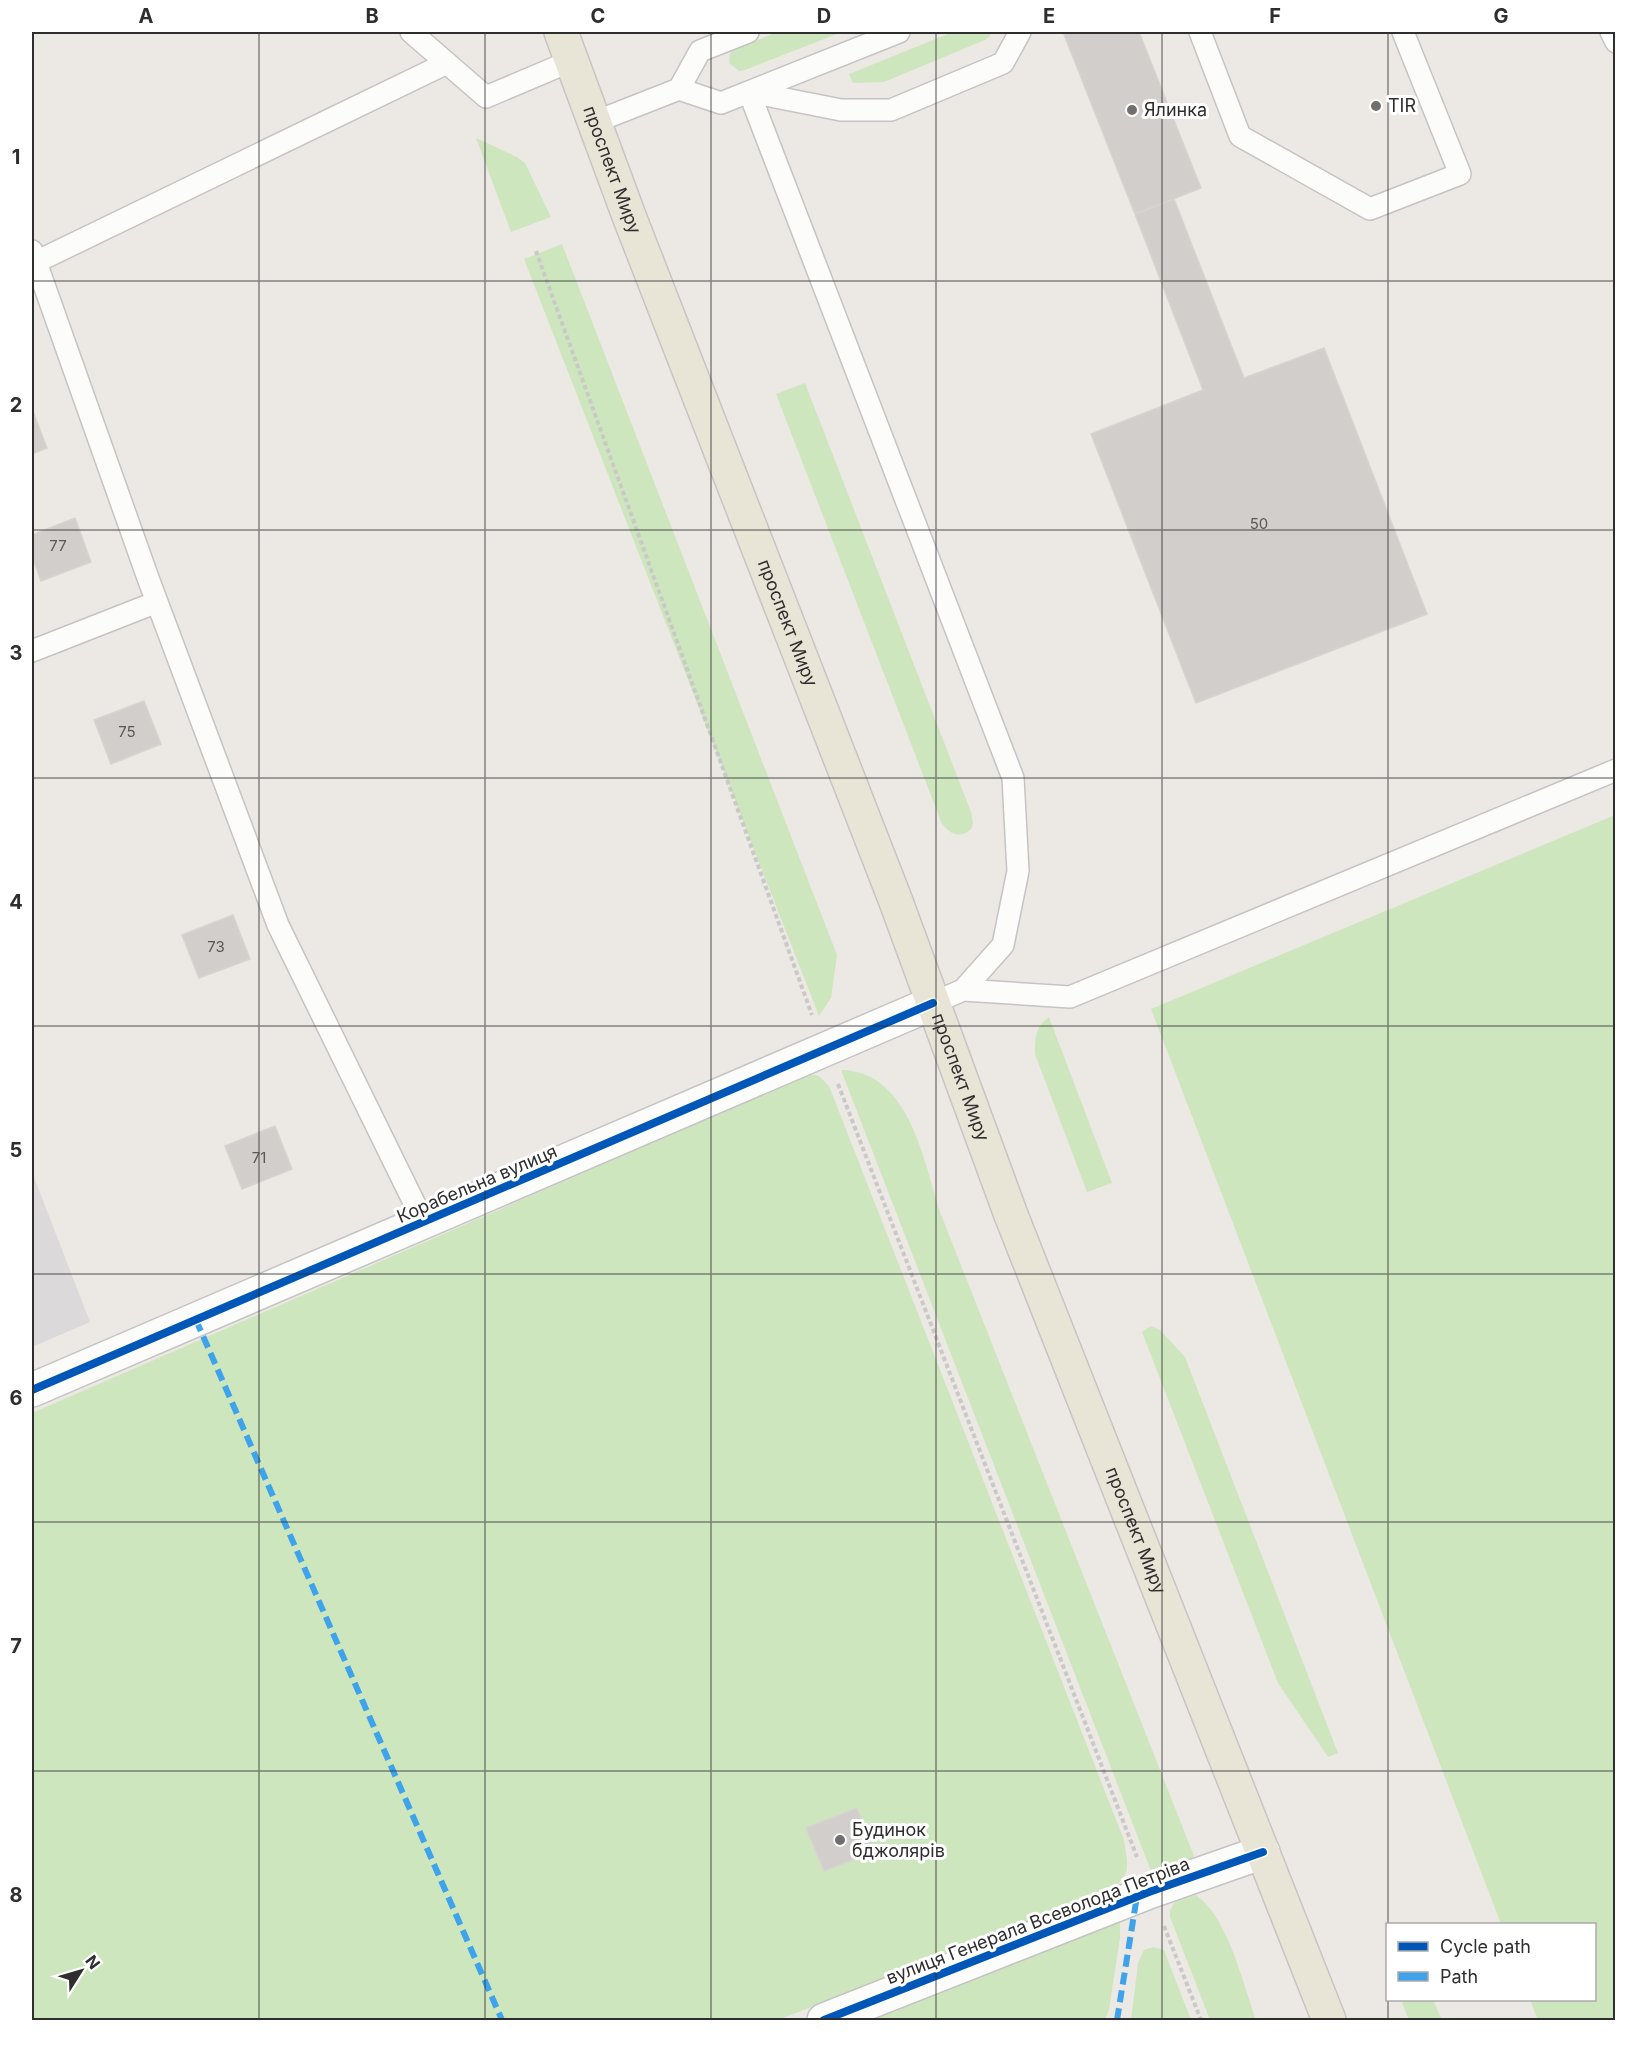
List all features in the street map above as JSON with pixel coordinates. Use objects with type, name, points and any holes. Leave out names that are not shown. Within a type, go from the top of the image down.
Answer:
[{"type":"main road","name":"проспект Миру","points":[[566,46],[933,1003],[1011,1215],[1329,2020]]},
{"type":"street","name":"Корабельна вулиця","points":[[32,1389],[933,1003]]},
{"type":"street","name":"вулиця Генерала Всеволода Петріва","points":[[824,2020],[1149,1892],[1263,1852]]},
{"type":"lane","points":[[411,32],[486,97],[566,46]]},
{"type":"lane","points":[[595,122],[679,89],[700,51],[748,32]]},
{"type":"lane","points":[[679,89],[721,103],[899,32]]},
{"type":"lane","points":[[749,92],[841,110],[891,110],[1003,63],[1020,32]]},
{"type":"lane","points":[[1200,32],[1240,136],[1370,209],[1460,174],[1403,32]]},
{"type":"lane","points":[[1611,32],[1616,42]]},
{"type":"lane","points":[[424,1223],[278,925],[157,602],[34,257],[447,63]]},
{"type":"lane","points":[[749,92],[1013,778],[1018,871],[1003,945],[963,990],[933,1003]]},
{"type":"lane","points":[[32,651],[157,602]]},
{"type":"lane","points":[[963,990],[1070,997],[1616,770]]},
{"type":"path","points":[[536,251],[824,1049],[1128,1831],[1149,1892],[1201,2020]]},
{"type":"shaded area","points":[[32,1172],[90,1322],[32,1347]]},
{"type":"green space","points":[[777,32],[842,32],[745,70],[739,71],[729,63],[730,53],[734,50]]},
{"type":"green space","points":[[953,32],[990,32],[990,36],[884,82],[853,83],[849,74]]},
{"type":"green space","points":[[476,138],[525,163],[551,217],[511,232]]},
{"type":"green space","points":[[562,244],[837,955],[831,998],[819,1016],[524,259]]},
{"type":"green space","points":[[805,383],[971,812],[972,828],[964,834],[953,833],[942,824],[776,394]]},
{"type":"green space","points":[[1615,815],[1615,2020],[1538,2020],[1530,2001],[1596,2001],[1596,1923],[1501,1923],[1151,1009]]},
{"type":"green space","points":[[1049,1017],[1112,1183],[1087,1192],[1035,1054],[1037,1033]]},
{"type":"green space","points":[[841,1070],[864,1074],[883,1085],[898,1102],[920,1145],[940,1212],[1194,1856],[1185,1864],[1157,1874],[1151,1871]]},
{"type":"green space","points":[[811,1074],[819,1076],[829,1086],[1124,1840],[1127,1868],[1123,1879],[1111,1889],[778,2020],[32,2020],[32,1413]]},
{"type":"green space","points":[[1151,1326],[1160,1330],[1185,1357],[1338,1753],[1328,1757],[1278,1683],[1142,1332]]},
{"type":"green space","points":[[1196,1895],[1207,1905],[1226,1935],[1256,2020],[1210,2020],[1170,1917],[1170,1910],[1175,1902]]},
{"type":"green space","points":[[1120,1921],[1120,1938],[1109,2009],[1105,2020],[868,2020]]},
{"type":"green space","points":[[1153,1947],[1164,1950],[1191,2020],[1131,2020],[1138,1963],[1144,1950]]},
{"type":"green space","points":[[1401,2001],[1433,2001],[1442,2020],[1409,2020]]},
{"type":"building","name":"Ялинка","points":[[1063,32],[1139,32],[1201,188],[1135,214]]},
{"type":"building","points":[[1174,199],[1244,378],[1324,348],[1427,614],[1196,703],[1091,434],[1203,390],[1135,214]]},
{"type":"building","points":[[32,409],[47,448],[32,454]]},
{"type":"building","points":[[75,518],[91,562],[41,581],[32,556],[32,535]]},
{"type":"building","points":[[144,701],[161,744],[111,764],[94,720]]},
{"type":"building","points":[[233,915],[250,959],[199,978],[182,935]]},
{"type":"building","points":[[275,1126],[292,1169],[242,1189],[225,1146]]},
{"type":"building","name":"Будинок бджолярів","points":[[857,1808],[874,1852],[824,1871],[806,1828]]},
{"type":"marked path","points":[[196,1320],[502,2020]]},
{"type":"marked path","points":[[1117,2020],[1137,1896]]},
{"type":"cycle path","points":[[32,1390],[933,1003]]},
{"type":"cycle path","points":[[824,2020],[1149,1892],[1263,1852]]},
{"type":"place","name":"TIR","points":[[1376,106]]},
{"type":"place","name":"Ялинка","points":[[1132,110]]},
{"type":"place","name":"Будинок бджолярів","points":[[840,1840]]}]
